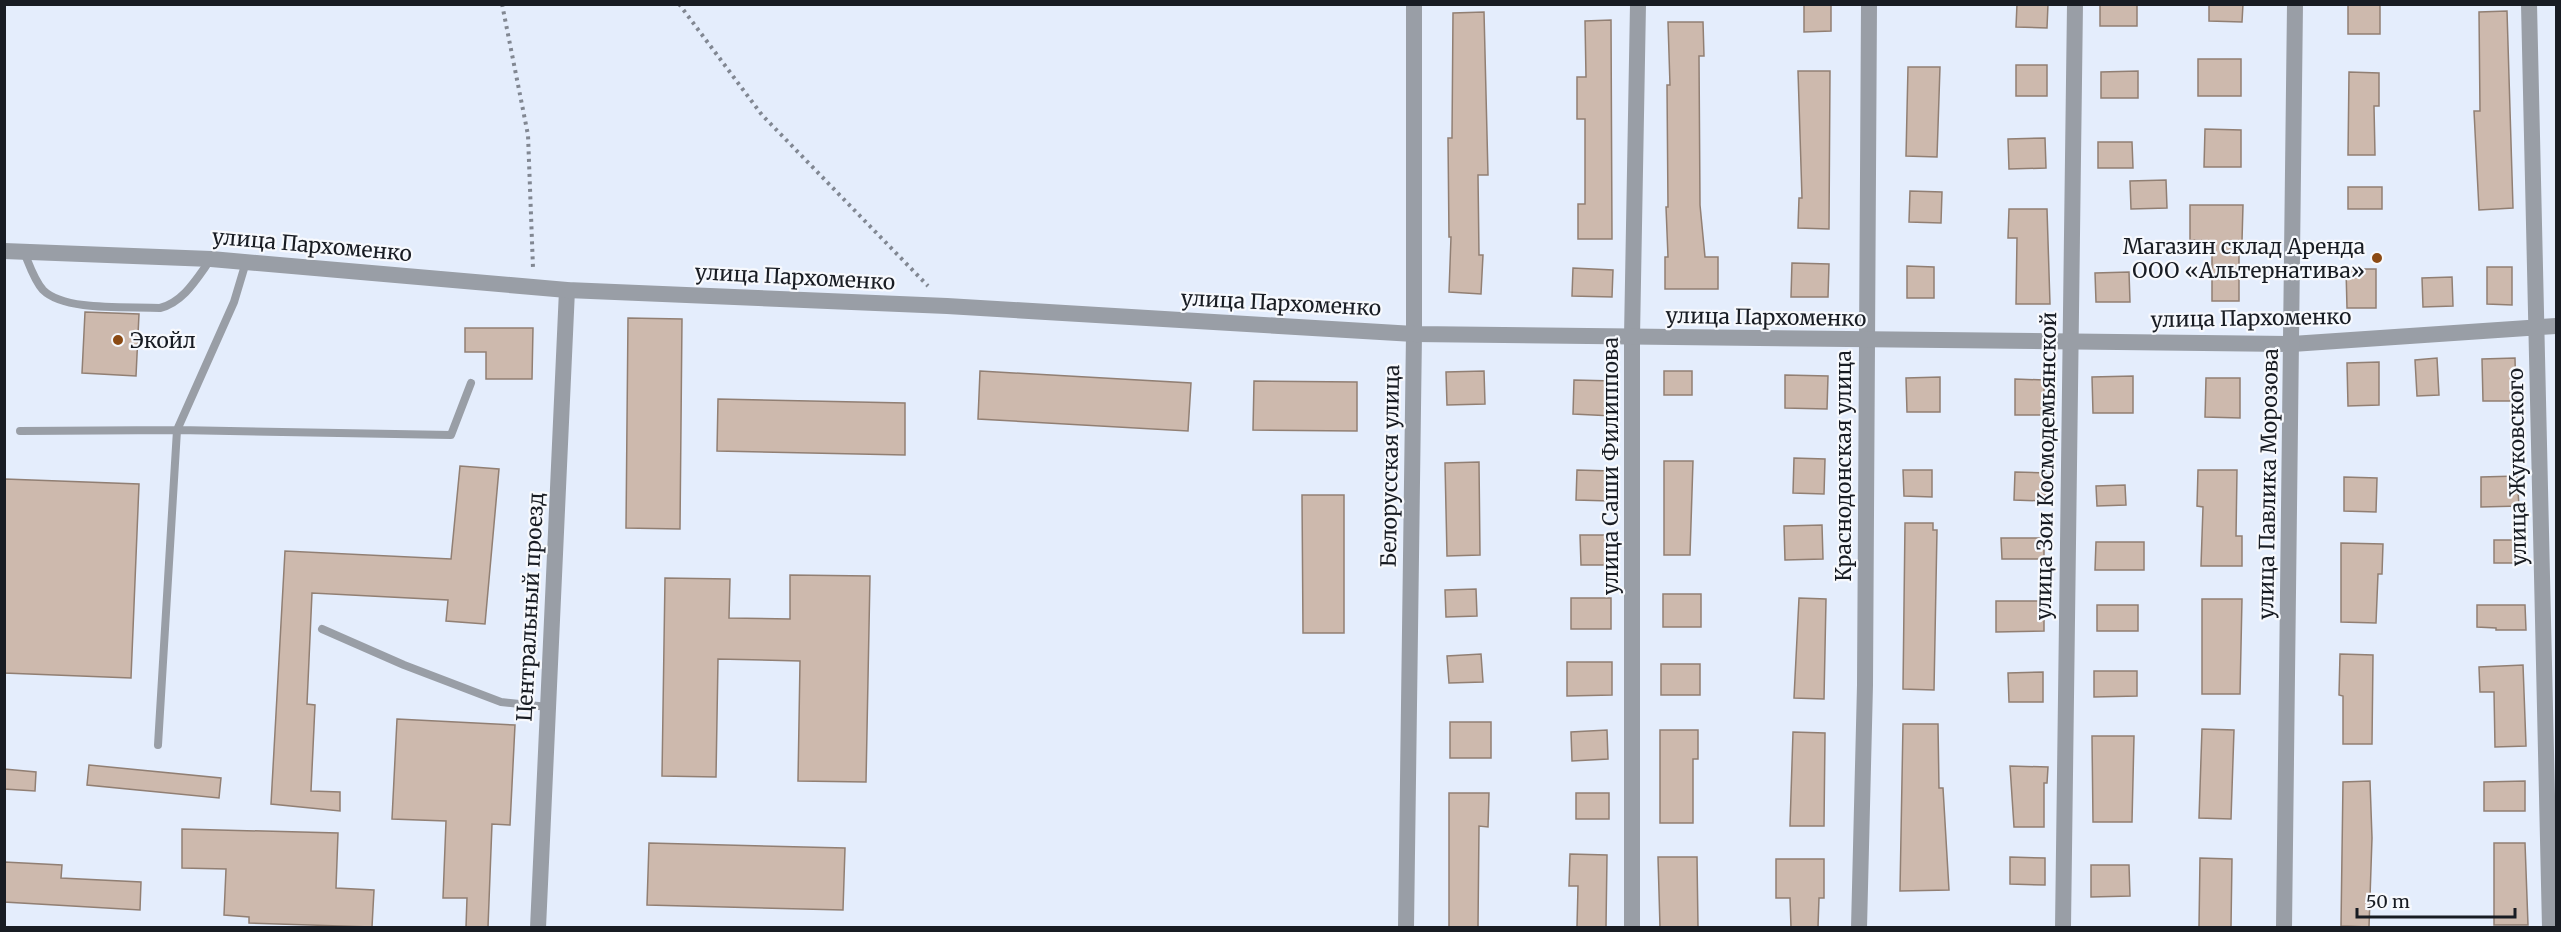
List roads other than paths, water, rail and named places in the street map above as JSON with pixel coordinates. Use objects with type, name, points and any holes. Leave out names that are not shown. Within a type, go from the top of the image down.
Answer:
[{"type":"street","name":"Белорусская улица","points":[[1406,927],[1414,334],[1414,4]]},
{"type":"street","name":"улица Саши Филиппова","points":[[1632,927],[1632,337],[1638,4]]},
{"type":"street","name":"Краснодонская улица","points":[[1859,927],[1865,685],[1869,4]]},
{"type":"street","name":"улица Зои Космодемьянской","points":[[2063,927],[2075,4]]},
{"type":"street","name":"улица Павлика Морозова","points":[[2284,927],[2295,4]]},
{"type":"street","name":"улица Жуковского","points":[[2529,4],[2550,927]]},
{"type":"street","name":"улица Пархоменко","points":[[4,251],[211,259],[567,290],[947,306],[1414,334],[1866,341],[2292,344],[2556,326]]},
{"type":"street","name":"Центральный проезд","points":[[538,927],[567,290]]},
{"type":"lane","points":[[24,252],[42,288],[53,298],[69,304],[160,308],[172,305],[182,296],[211,259]]},
{"type":"lane","points":[[158,745],[177,430],[234,302],[246,262]]},
{"type":"lane","points":[[20,431],[177,430],[452,435],[471,383]]},
{"type":"lane","points":[[322,629],[404,665],[501,702],[548,707]]},
{"type":"place","name":"Магазин склад Аренда ООО «Альтернатива»","points":[[2377,258]]},
{"type":"place","name":"Экойл","points":[[118,340]]}]
